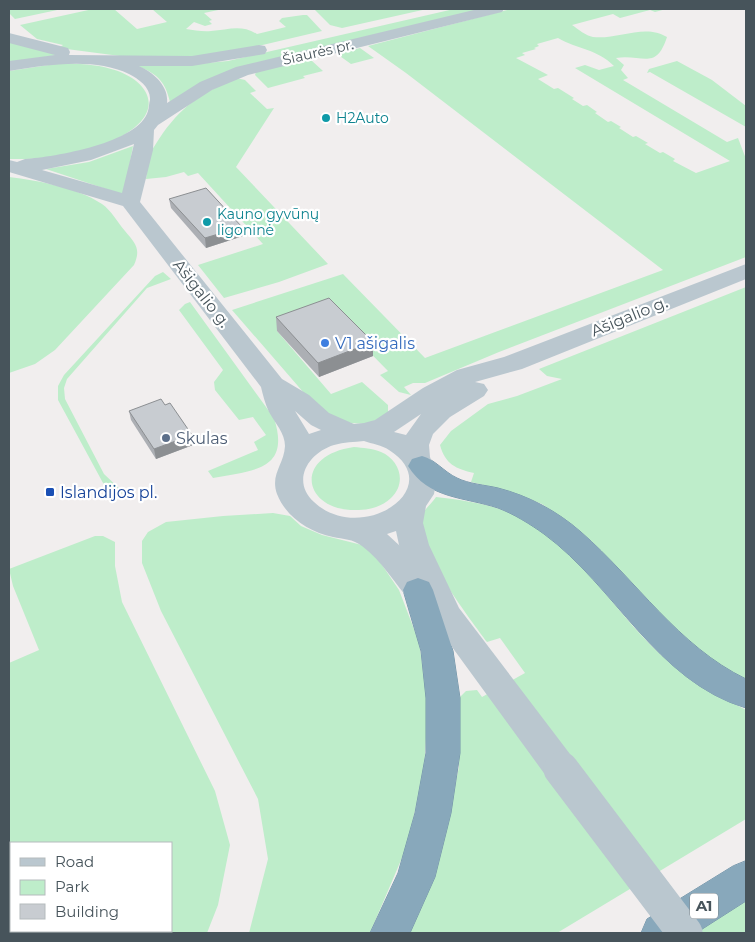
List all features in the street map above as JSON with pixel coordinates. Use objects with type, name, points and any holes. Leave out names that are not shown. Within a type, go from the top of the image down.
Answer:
[{"type":"highway","points":[[419,462],[433,478],[446,486],[495,497],[528,510],[549,522],[572,539],[675,650],[710,676],[746,694]]},
{"type":"highway","points":[[390,933],[416,877],[433,813],[443,753],[443,698],[437,651],[418,590]]},
{"type":"highway","name":"A1","points":[[661,933],[746,879]]},
{"type":"main road","name":"Šiaurės pr.","points":[[97,60],[171,62],[229,56],[441,9]]},
{"type":"main road","name":"Šiaurės pr.","points":[[9,165],[52,163],[97,153],[133,136],[206,86],[242,71],[496,9]]},
{"type":"main road","points":[[9,38],[97,60],[139,73],[155,87],[159,103],[148,124],[130,202],[9,165]]},
{"type":"main road","points":[[9,66],[43,60],[97,60]]},
{"type":"main road","name":"Ašigalio g.","points":[[130,202],[273,385],[281,409],[295,430],[300,442],[297,457]]},
{"type":"main road","name":"Ašigalio g.","points":[[273,385],[300,401],[320,419],[358,432],[384,426],[448,384],[466,376],[513,363],[746,271]]},
{"type":"main road","name":"Ašigalio g.","points":[[419,462],[416,442],[423,428],[449,405],[480,387],[513,363]]},
{"type":"main road","points":[[350,529],[386,524],[400,517],[412,507],[421,494],[424,481],[419,462],[407,448],[394,440],[358,432],[320,440],[297,457],[289,477],[289,488],[297,504],[310,516],[322,523],[350,529],[370,537],[389,554],[418,590],[447,616],[685,933]]},
{"type":"main road","points":[[412,507],[409,523],[414,545],[447,616]]},
{"type":"green space","points":[[9,9],[62,9],[15,19],[9,13]]},
{"type":"green space","points":[[93,9],[114,9],[137,29],[167,22],[152,9],[223,9],[204,13],[212,20],[209,21],[212,24],[205,26],[194,22],[186,29],[208,31],[240,28],[257,34],[286,27],[279,21],[282,18],[307,15],[322,31],[241,50],[205,56],[120,56],[59,48],[63,45],[37,39],[20,25]]},
{"type":"green space","points":[[314,9],[427,9],[342,28],[330,25]]},
{"type":"green space","points":[[454,9],[481,9],[256,63],[170,102],[165,88],[158,78],[149,71],[135,65],[197,64],[228,61]]},
{"type":"green space","points":[[511,9],[666,9],[655,12],[650,10],[620,18],[613,14],[572,25],[593,37],[650,32],[667,37],[663,48],[653,58],[616,58],[624,65],[621,70],[628,78],[623,80],[727,142],[738,138],[746,159],[746,257],[499,352],[425,383],[413,383],[404,387],[411,395],[399,392],[380,375],[388,371],[330,312],[277,331],[331,394],[362,382],[388,405],[388,415],[366,424],[334,419],[304,393],[232,310],[343,274],[425,358],[663,270],[368,46]],"holes":[[[558,38],[601,56],[614,66],[599,70],[585,65],[575,68],[730,161],[696,173],[673,161],[675,159],[663,152],[660,153],[645,144],[648,143],[636,136],[633,137],[611,121],[608,122],[587,105],[583,106],[558,88],[554,89],[538,79],[548,75],[516,58],[525,55],[522,53],[536,49],[534,48],[539,46],[537,44]]]},
{"type":"green space","points":[[9,41],[65,54],[9,62]]},
{"type":"green space","points":[[360,48],[374,58],[351,64],[337,54]]},
{"type":"green space","points":[[311,60],[323,71],[268,88],[255,75],[256,72],[274,66]]},
{"type":"green space","points":[[677,61],[712,80],[746,106],[746,127],[650,72],[647,73],[649,69]]},
{"type":"green space","points":[[62,63],[105,67],[132,78],[146,92],[149,100],[148,109],[143,119],[121,137],[74,154],[9,159],[9,71]]},
{"type":"green space","points":[[236,78],[245,80],[256,91],[250,93],[267,109],[274,108],[236,167],[328,264],[279,282],[224,298],[198,265],[263,244],[198,173],[188,176],[184,172],[166,177],[146,179],[150,153],[163,133],[179,114],[195,100]]},
{"type":"green space","points":[[133,146],[124,195],[46,169],[89,162]]},
{"type":"green space","points":[[9,177],[69,189],[102,204],[132,240],[136,247],[137,255],[134,265],[55,350],[35,364],[9,373]]},
{"type":"green space","points":[[163,272],[171,279],[147,288],[67,379],[64,388],[65,399],[104,474],[124,493],[109,494],[58,400],[58,386],[64,375],[155,276]]},
{"type":"green space","points":[[746,287],[746,681],[717,667],[676,634],[581,532],[542,504],[504,490],[471,482],[474,473],[452,465],[445,457],[440,445],[451,431],[488,404],[517,396],[562,379],[547,376],[539,369]]},
{"type":"green space","points":[[190,302],[274,418],[278,435],[277,449],[273,458],[265,465],[242,473],[213,478],[208,471],[258,450],[254,442],[266,435],[253,417],[239,420],[215,390],[214,382],[223,370],[179,310]]},
{"type":"green space","points":[[354,447],[381,452],[393,460],[397,466],[400,479],[399,486],[388,501],[363,510],[340,509],[326,503],[316,494],[312,483],[313,472],[320,461],[334,452]]},
{"type":"green space","points":[[436,497],[483,504],[510,513],[533,525],[554,540],[573,558],[661,655],[691,678],[746,710],[746,819],[557,933],[409,933],[443,842],[459,767],[458,699],[466,691],[477,690],[482,697],[525,673],[500,638],[487,642],[445,582],[425,546],[420,530],[420,518]]},
{"type":"green space","points":[[273,513],[290,516],[301,526],[322,535],[362,545],[376,556],[399,590],[419,642],[428,705],[424,771],[407,846],[370,933],[249,933],[268,859],[258,799],[161,611],[142,563],[142,541],[148,532],[166,522]]},
{"type":"green space","points":[[95,536],[103,536],[115,542],[115,566],[122,602],[215,791],[230,845],[218,905],[207,933],[9,933],[9,663],[39,650],[13,586],[9,569]]},
{"type":"green space","points":[[746,887],[746,933],[673,933]]},
{"type":"building","name":"Kauno gyvūnų ligoninė","points":[[206,188],[242,227],[205,238],[169,199]]},
{"type":"building","name":"V1 ašigalis","points":[[329,298],[373,342],[318,363],[276,317]]},
{"type":"building","name":"Skulas","points":[[161,399],[165,405],[170,403],[192,435],[154,449],[129,411]]},
{"type":"place","name":"H2Auto","points":[[326,118]]},
{"type":"place","name":"Kauno gyvūnų ligoninė","points":[[207,222]]},
{"type":"place","name":"V1 ašigalis","points":[[325,343]]},
{"type":"place","name":"Skulas","points":[[166,438]]},
{"type":"place","name":"Islandijos pl.","points":[[50,492]]}]
